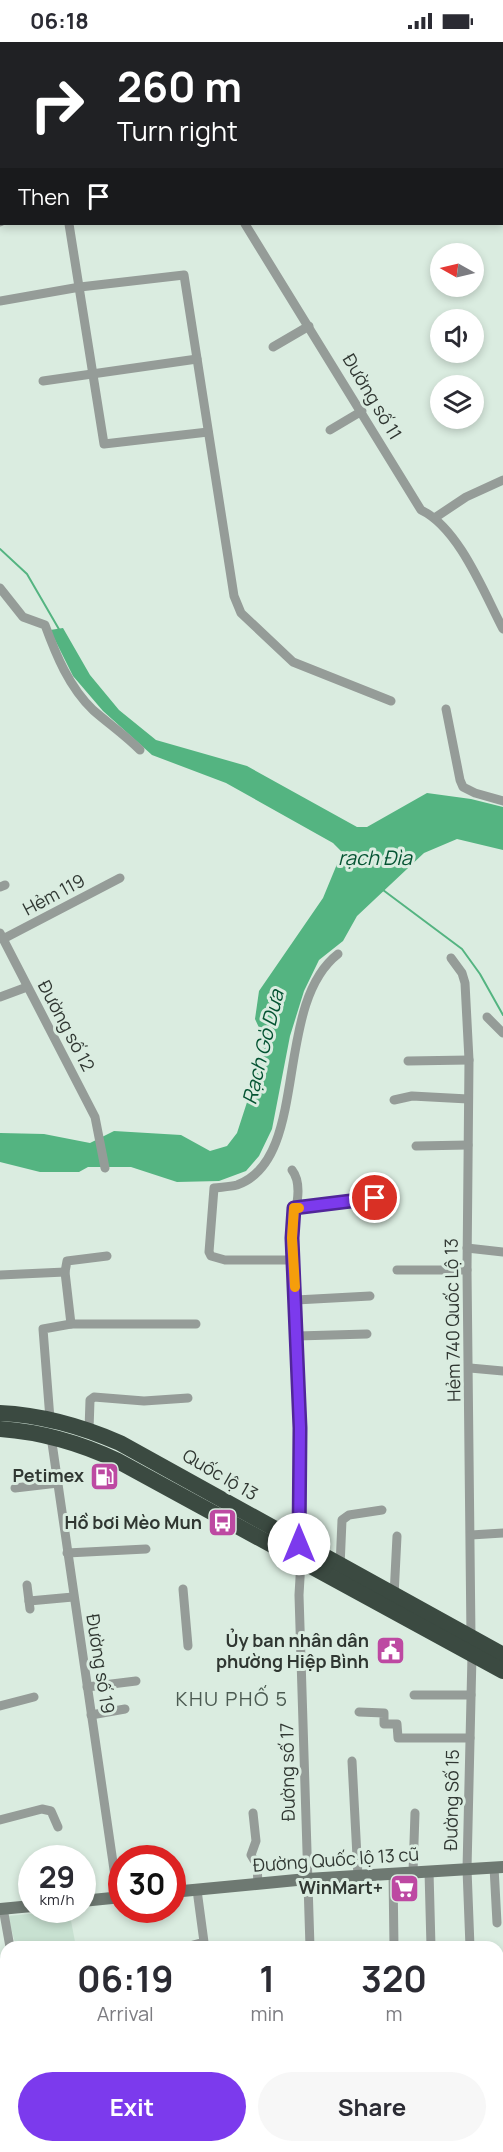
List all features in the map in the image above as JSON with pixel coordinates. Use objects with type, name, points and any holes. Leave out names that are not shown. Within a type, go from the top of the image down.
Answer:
[{"type":"highway","name":"Quốc lộ 13","points":[[0,1413],[50,1427],[300,1552],[472,1646],[503,1655]]},
{"type":"highway","name":"Quốc lộ 13","points":[[0,1429],[50,1427],[89,1430],[161,1464],[300,1552],[340,1567],[394,1596],[472,1646],[503,1671]]},
{"type":"street","points":[[69,225],[104,444],[208,432]]},
{"type":"street","name":"Đường số 11","points":[[246,225],[421,510],[436,517],[454,539],[503,629]]},
{"type":"street","points":[[0,301],[80,287],[184,275],[234,597],[241,613],[293,662],[391,701]]},
{"type":"street","points":[[273,347],[309,326]]},
{"type":"street","points":[[43,381],[197,359]]},
{"type":"street","points":[[330,430],[362,411]]},
{"type":"street","points":[[436,517],[466,497],[503,480]]},
{"type":"street","points":[[0,588],[23,617],[45,625],[60,666],[92,709],[121,730],[140,750]]},
{"type":"street","points":[[493,610],[503,606]]},
{"type":"street","points":[[447,709],[460,780],[464,787],[503,801]]},
{"type":"street","name":"Hẻm 119","points":[[2,936],[120,878]]},
{"type":"street","name":"Đường số 12","points":[[2,936],[95,1117],[105,1168]]},
{"type":"street","points":[[294,1260],[225,1260],[212,1256],[209,1252],[214,1188],[238,1185],[257,1172],[275,1146],[282,1127],[299,1027],[309,995],[323,967],[338,954]]},
{"type":"street","name":"Hẻm 740 Quốc Lộ 13","points":[[451,958],[462,973],[469,1060],[467,1270],[472,1646]]},
{"type":"street","points":[[0,997],[27,987]]},
{"type":"street","points":[[488,1017],[503,1033]]},
{"type":"street","points":[[408,1061],[469,1060]]},
{"type":"street","points":[[394,1100],[412,1096],[468,1099]]},
{"type":"street","points":[[416,1146],[468,1145]]},
{"type":"street","name":"Đường số 17","points":[[292,1170],[298,1184],[292,1238],[297,1336],[299,1595],[309,1941]]},
{"type":"street","points":[[294,1208],[375,1198]]},
{"type":"street","points":[[467,1248],[503,1252]]},
{"type":"street","points":[[107,1256],[67,1261],[65,1272],[71,1324],[196,1324]]},
{"type":"street","points":[[397,1270],[467,1270]]},
{"type":"street","points":[[0,1275],[65,1272]]},
{"type":"street","points":[[296,1300],[370,1296]]},
{"type":"street","name":"Đường số 19","points":[[71,1324],[43,1329],[50,1427],[73,1597],[112,1845]]},
{"type":"street","points":[[297,1336],[367,1334]]},
{"type":"street","points":[[470,1368],[503,1371]]},
{"type":"street","points":[[89,1430],[90,1400],[93,1397],[144,1401],[188,1398]]},
{"type":"street","points":[[15,1488],[58,1483]]},
{"type":"street","points":[[340,1567],[342,1520],[349,1515],[382,1510]]},
{"type":"street","points":[[471,1535],[503,1533]]},
{"type":"street","points":[[394,1596],[397,1536]]},
{"type":"street","points":[[67,1553],[146,1549]]},
{"type":"street","points":[[27,1585],[29,1605],[73,1597]]},
{"type":"street","points":[[183,1589],[188,1646]]},
{"type":"street","name":"Đường Số 15","points":[[470,1941],[467,1869],[472,1646]]},
{"type":"street","points":[[87,1687],[136,1681]]},
{"type":"street","points":[[414,1695],[471,1695]]},
{"type":"street","points":[[0,1706],[34,1697]]},
{"type":"street","points":[[91,1714],[125,1709]]},
{"type":"street","points":[[359,1712],[384,1713],[384,1724],[397,1724],[398,1738],[470,1738]]},
{"type":"street","points":[[352,1761],[358,1876]]},
{"type":"street","points":[[0,1820],[42,1809],[51,1811],[58,1827]]},
{"type":"street","points":[[253,1813],[256,1841],[251,1855],[256,1865],[258,1884]]},
{"type":"street","points":[[414,1872],[415,1814]]},
{"type":"street","points":[[497,1923],[499,1867]]},
{"type":"street","name":"Đường Quốc lộ 13 cũ","points":[[186,1891],[307,1879],[499,1867]]},
{"type":"street","points":[[429,1871],[431,1941]]},
{"type":"street","points":[[393,1873],[393,1941]]},
{"type":"street","points":[[197,1890],[204,1941]]},
{"type":"street","points":[[8,1941],[2,1908],[18,1907]]},
{"type":"shaded area","points":[[18,1915],[18,1923],[71,1923],[75,1941],[14,1941],[8,1916]]},
{"type":"water","points":[[63,628],[90,675],[119,710],[156,740],[247,766],[357,827],[367,827],[427,793],[471,799],[503,807],[503,850],[457,839],[424,853],[357,916],[343,941],[319,960],[304,991],[290,1036],[272,1129],[259,1156],[246,1171],[219,1181],[177,1182],[131,1167],[88,1167],[79,1172],[40,1172],[0,1162],[0,1133],[44,1134],[90,1143],[114,1131],[181,1135],[210,1151],[227,1146],[237,1133],[262,1056],[261,1032],[255,1019],[259,991],[323,898],[342,852],[333,843],[226,783],[152,755],[103,711],[73,676],[50,630]]},
{"type":"waterway","points":[[0,549],[27,574],[60,631]]},
{"type":"waterway","points":[[383,890],[462,949],[480,974],[503,1015]]},
{"type":"slow traffic","points":[[295,1287],[292,1238],[294,1208],[299,1208]]},
{"type":"place","name":"Petimex","points":[[105,1476]]},
{"type":"place","name":"Hồ bơi Mèo Mun","points":[[223,1523]]},
{"type":"place","name":"Ủy ban nhân dân phường Hiệp Bình","points":[[390,1651]]},
{"type":"place","name":"WinMart+","points":[[404,1888]]},
{"type":"district","name":"KHU PHỐ 5","points":[[232,1699]]},
{"type":"route","points":[[299,1544],[300,1428],[292,1238],[294,1208],[375,1198]]},
{"type":"water label","name":"rạch Đìa","points":[[375,858]]},
{"type":"water label","name":"Rạch Gò Dưa","points":[[263,1047]]}]
